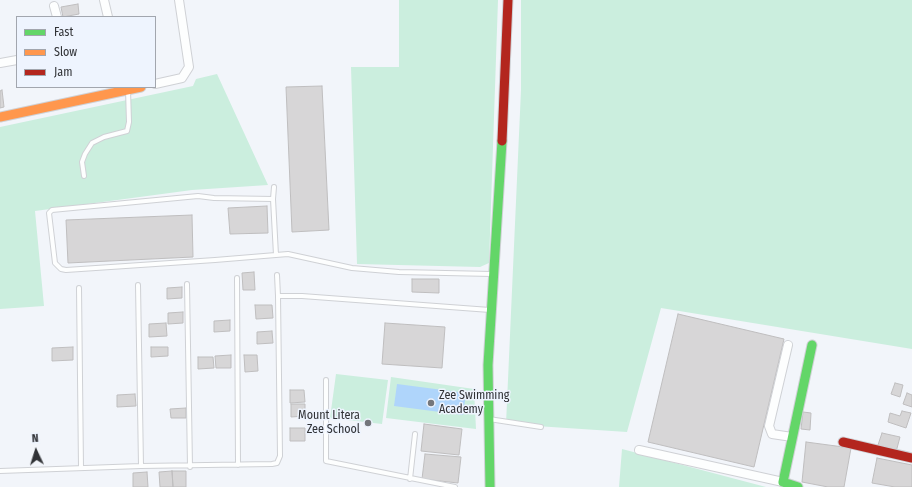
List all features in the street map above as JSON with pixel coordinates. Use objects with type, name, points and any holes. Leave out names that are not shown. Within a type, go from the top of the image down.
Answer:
[{"type":"street","points":[[104,0],[108,16]]},
{"type":"street","points":[[156,84],[182,78],[189,67],[179,0]]},
{"type":"street","points":[[490,487],[488,365],[495,274],[508,0]]},
{"type":"street","points":[[54,6],[57,16]]},
{"type":"street","points":[[0,63],[16,60]]},
{"type":"street","points":[[0,117],[125,89]]},
{"type":"street","points":[[788,345],[769,426],[772,434],[792,438]]},
{"type":"street","points":[[783,482],[812,345]]},
{"type":"street","points":[[843,442],[912,458]]},
{"type":"street","points":[[639,450],[783,482],[798,487]]},
{"type":"lane","points":[[84,176],[83,158],[92,143],[104,137],[126,131],[129,122],[125,89]]},
{"type":"lane","points":[[274,187],[272,199],[276,255]]},
{"type":"lane","points":[[272,199],[214,198],[198,196],[52,210],[49,213],[55,263],[61,269],[66,270],[288,254],[352,268],[406,272],[495,274]]},
{"type":"lane","points":[[0,471],[142,466],[190,467],[272,464],[280,459],[277,275]]},
{"type":"lane","points":[[237,278],[238,465]]},
{"type":"lane","points":[[187,284],[190,467]]},
{"type":"lane","points":[[138,285],[142,466]]},
{"type":"lane","points":[[79,288],[81,468]]},
{"type":"lane","points":[[278,296],[302,296],[493,310]]},
{"type":"lane","points":[[326,380],[326,461],[455,487]]},
{"type":"lane","points":[[489,419],[541,427]]},
{"type":"lane","points":[[410,479],[415,434]]},
{"type":"green space","points":[[399,0],[498,0],[489,263],[480,267],[357,264],[351,67],[399,67]]},
{"type":"green space","points":[[521,0],[912,0],[912,349],[661,308],[627,432],[506,424],[521,90]]},
{"type":"green space","points":[[217,74],[268,185],[192,190],[35,211],[44,306],[0,309],[0,127],[193,86],[196,79]]},
{"type":"green space","points":[[336,374],[388,380],[382,424],[330,418]]},
{"type":"green space","name":"Zee Swimming Academy","points":[[391,377],[474,389],[476,429],[386,418]]},
{"type":"green space","points":[[622,449],[766,487],[619,487]]},
{"type":"water","points":[[397,384],[466,393],[463,415],[394,406]]},
{"type":"building","points":[[78,4],[79,14],[63,16],[61,7]]},
{"type":"building","points":[[322,86],[329,230],[292,232],[286,87]]},
{"type":"building","points":[[2,90],[4,107],[0,108],[0,91]]},
{"type":"building","points":[[267,206],[268,233],[230,234],[228,208]]},
{"type":"building","points":[[192,215],[193,257],[68,263],[66,220]]},
{"type":"building","points":[[254,272],[255,290],[243,290],[242,273]]},
{"type":"building","points":[[412,279],[439,279],[439,293],[412,292]]},
{"type":"building","points":[[182,287],[182,298],[167,299],[167,288]]},
{"type":"building","points":[[255,305],[272,305],[273,318],[256,319]]},
{"type":"building","points":[[183,312],[183,323],[168,324],[168,313]]},
{"type":"building","points":[[678,314],[784,339],[754,467],[648,442]]},
{"type":"building","points":[[230,320],[230,331],[214,332],[214,321]]},
{"type":"building","points":[[166,323],[167,336],[149,337],[149,324]]},
{"type":"building","points":[[385,323],[445,327],[442,368],[382,364]]},
{"type":"building","points":[[272,331],[273,343],[257,344],[257,332]]},
{"type":"building","points":[[73,347],[73,360],[52,361],[52,348]]},
{"type":"building","points":[[151,347],[168,347],[168,356],[151,357]]},
{"type":"building","points":[[231,355],[231,368],[216,368],[215,356]]},
{"type":"building","points":[[244,355],[257,355],[258,371],[245,372]]},
{"type":"building","points":[[198,357],[213,357],[214,368],[198,369]]},
{"type":"building","points":[[895,383],[903,385],[900,397],[891,394]]},
{"type":"building","points":[[290,390],[304,390],[305,402],[290,403]]},
{"type":"building","points":[[907,393],[912,395],[912,407],[903,404]]},
{"type":"building","points":[[135,394],[136,406],[117,407],[117,395]]},
{"type":"building","points":[[291,404],[305,404],[305,416],[291,417]]},
{"type":"building","points":[[186,408],[186,418],[171,418],[170,409]]},
{"type":"building","points":[[902,411],[911,413],[906,428],[888,422],[890,413],[900,416]]},
{"type":"building","points":[[803,412],[811,413],[810,430],[801,429]]},
{"type":"building","points":[[424,424],[462,429],[459,455],[421,451]]},
{"type":"building","points":[[290,428],[305,428],[305,441],[290,441]]},
{"type":"building","points":[[882,433],[900,437],[896,452],[877,448]]},
{"type":"building","points":[[806,442],[851,448],[844,487],[828,487],[802,482]]},
{"type":"building","points":[[425,454],[461,457],[458,483],[422,479]]},
{"type":"building","points":[[877,458],[912,465],[912,487],[895,487],[872,483]]},
{"type":"building","points":[[172,471],[186,471],[186,487],[173,487]]},
{"type":"building","points":[[172,471],[173,487],[160,487],[159,472]]},
{"type":"building","points":[[147,472],[148,487],[133,487],[133,473]]},
{"type":"traffic: fast","points":[[490,487],[488,365],[502,141]]},
{"type":"traffic: fast","points":[[798,487],[783,482],[812,345]]},
{"type":"traffic: slow","points":[[0,117],[136,88]]},
{"type":"traffic: jam","points":[[502,141],[508,0]]},
{"type":"traffic: jam","points":[[843,442],[912,458]]},
{"type":"place","name":"Zee Swimming Academy","points":[[431,403]]},
{"type":"place","name":"Mount Litera Zee School","points":[[368,423]]}]
